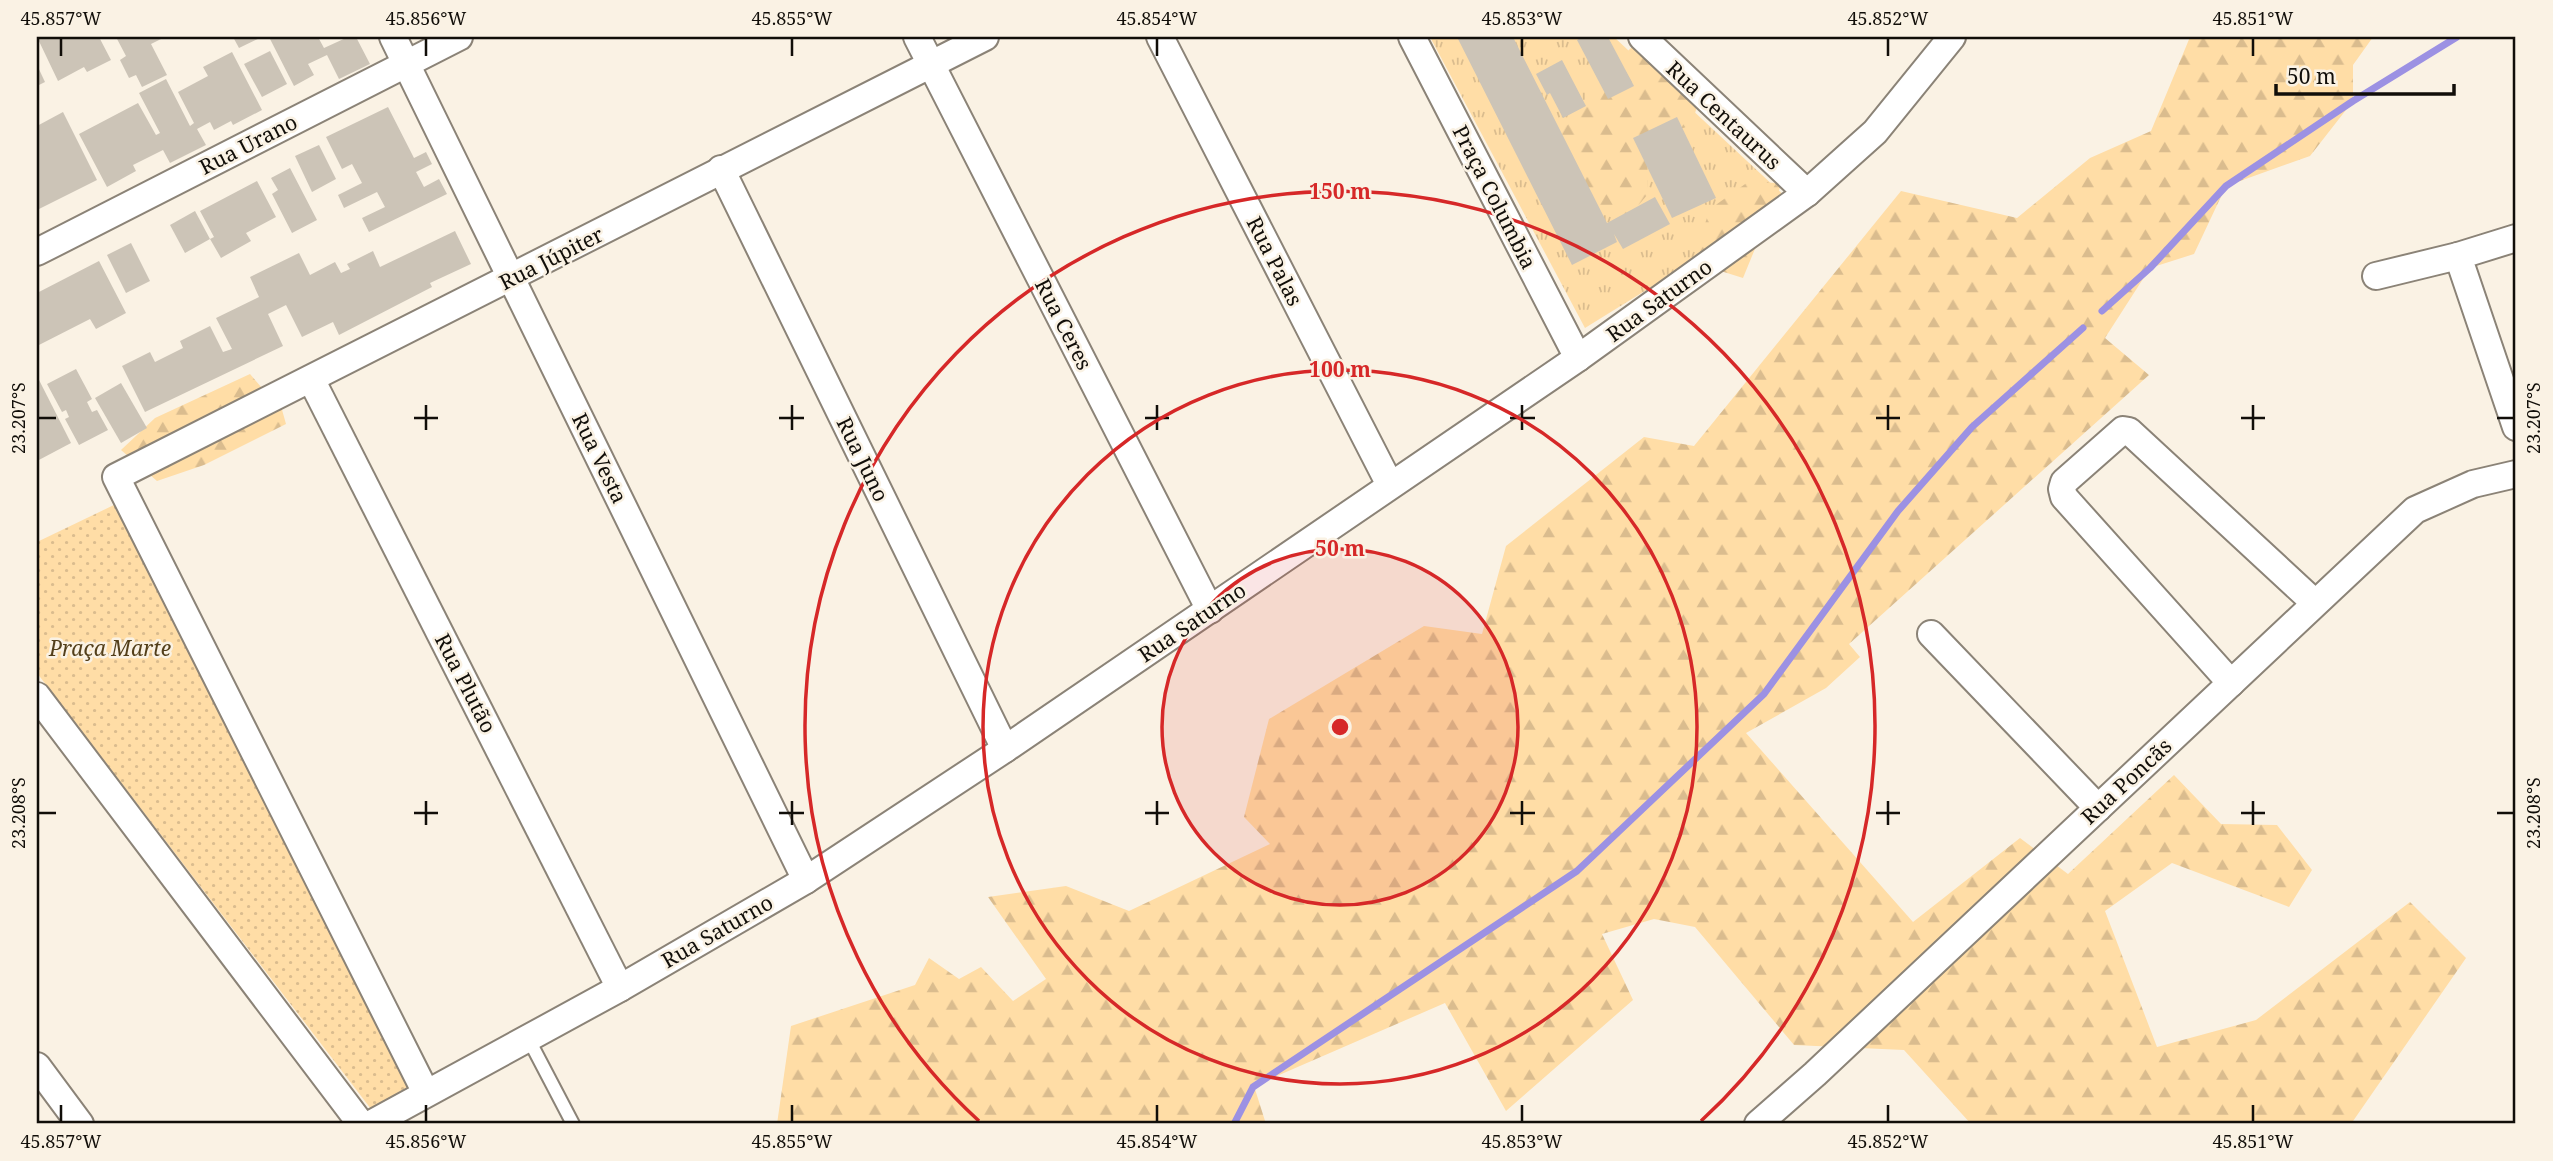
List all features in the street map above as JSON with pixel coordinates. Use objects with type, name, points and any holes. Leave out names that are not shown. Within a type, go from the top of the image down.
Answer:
[{"type":"street","name":"Rua Vesta","points":[[393,37],[806,880]]},
{"type":"street","name":"Rua Urano","points":[[37,251],[459,37]]},
{"type":"street","name":"Rua Ceres","points":[[917,37],[1210,610]]},
{"type":"street","name":"Rua Júpiter","points":[[426,1093],[116,477],[985,37]]},
{"type":"street","name":"Rua Palas","points":[[1160,37],[1390,485]]},
{"type":"street","name":"Praça Columbia","points":[[1412,37],[1578,358]]},
{"type":"street","name":"Rua Centaurus","points":[[1642,37],[1807,193]]},
{"type":"street","name":"Rua Saturno","points":[[371,1124],[620,988],[806,880],[1005,749],[1578,358],[1807,193],[1875,132],[1947,39]]},
{"type":"street","name":"Rua Juno","points":[[721,169],[1005,749]]},
{"type":"street","points":[[2376,276],[2516,239]]},
{"type":"street","points":[[2458,256],[2516,427]]},
{"type":"street","name":"Rua Plutão","points":[[311,379],[620,988]]},
{"type":"street","points":[[2231,682],[2064,497],[2064,482],[2123,430],[2129,431],[2315,603]]},
{"type":"street","name":"Rua Poncãs","points":[[1758,1124],[1815,1074],[2415,510],[2473,484],[2516,474]]},
{"type":"street","points":[[1931,634],[2098,807]]},
{"type":"street","points":[[37,696],[361,1124]]},
{"type":"street","points":[[37,1066],[80,1124]]},
{"type":"lane","points":[[528,1038],[573,1124]]},
{"type":"green space","points":[[1430,37],[1614,37],[1790,201],[1585,328]]},
{"type":"green space","points":[[2190,37],[2373,37],[2353,65],[2353,101],[2310,156],[2226,186],[2194,254],[2150,268],[2105,338],[2149,375],[1849,644],[1860,657],[1826,688],[1746,733],[1913,922],[2020,838],[2068,874],[2174,775],[2221,824],[2277,825],[2312,870],[2289,907],[2172,863],[2105,911],[2157,1047],[2256,1020],[2410,902],[2466,958],[2351,1124],[1971,1124],[1904,1050],[1794,1045],[1695,927],[1654,919],[1602,934],[1633,1000],[1506,1111],[1445,1003],[1254,1086],[1266,1124],[777,1124],[791,1026],[915,985],[929,958],[959,979],[981,967],[1013,1001],[1046,979],[988,897],[1066,886],[1129,911],[1270,844],[1244,817],[1269,719],[1424,626],[1482,634],[1506,546],[1644,437],[1694,446],[1901,191],[2017,218],[2090,158],[2151,131]]},
{"type":"green space","points":[[1633,46],[1703,83],[1692,125],[1647,140],[1648,194],[1624,222],[1560,177],[1542,139],[1576,120],[1590,88]]},
{"type":"green space","points":[[1748,182],[1782,183],[1743,278],[1692,262],[1710,209]]},
{"type":"green space","points":[[250,374],[268,395],[279,399],[286,424],[204,465],[157,481],[121,450],[155,418]]},
{"type":"green space","name":"Praça Marte","points":[[116,504],[414,1083],[371,1109],[37,673],[37,542]]},
{"type":"building","points":[[37,37],[99,37],[111,60],[87,72],[84,67],[58,81]]},
{"type":"building","points":[[116,37],[165,37],[151,44],[167,75],[142,87],[136,75],[129,78],[120,60],[126,56]]},
{"type":"building","points":[[233,37],[262,37],[239,48]]},
{"type":"building","points":[[269,37],[318,37],[324,48],[348,37],[356,37],[370,64],[339,79],[327,55],[308,64],[314,75],[294,86]]},
{"type":"building","points":[[1457,37],[1513,37],[1607,223],[1655,197],[1670,224],[1623,249],[1614,234],[1617,242],[1572,265]]},
{"type":"building","points":[[1583,37],[1608,37],[1634,86],[1608,99],[1577,40]]},
{"type":"building","points":[[270,51],[287,84],[262,97],[244,64]]},
{"type":"building","points":[[232,52],[262,110],[233,125],[231,121],[214,130],[210,122],[197,129],[206,145],[170,163],[163,150],[133,165],[136,171],[107,187],[79,134],[138,103],[156,135],[160,133],[139,93],[166,79],[190,126],[194,123],[178,92],[208,76],[203,67]]},
{"type":"building","points":[[1562,60],[1586,106],[1563,118],[1536,74]]},
{"type":"building","points":[[37,65],[45,82],[37,86]]},
{"type":"building","points":[[388,107],[414,158],[426,152],[432,164],[416,172],[424,187],[439,179],[447,194],[369,232],[362,218],[385,207],[377,192],[344,208],[338,195],[362,183],[352,164],[342,169],[326,137]]},
{"type":"building","points":[[63,112],[97,180],[39,209],[37,126]]},
{"type":"building","points":[[1677,117],[1716,198],[1672,218],[1633,138]]},
{"type":"building","points":[[319,145],[336,179],[312,192],[295,156]]},
{"type":"building","points":[[290,168],[317,220],[292,233],[272,194],[278,190],[271,178]]},
{"type":"building","points":[[257,181],[276,217],[246,233],[251,241],[221,258],[210,239],[214,237],[200,211]]},
{"type":"building","points":[[195,211],[210,239],[185,253],[170,225]]},
{"type":"building","points":[[455,231],[471,264],[430,283],[432,287],[339,335],[333,322],[302,337],[286,305],[268,314],[283,346],[145,412],[122,366],[150,352],[155,362],[183,348],[180,341],[210,326],[223,352],[232,349],[216,318],[259,297],[250,277],[299,253],[310,275],[335,262],[341,273],[350,269],[347,264],[373,251],[380,267]]},
{"type":"building","points":[[131,243],[150,281],[126,293],[107,255]]},
{"type":"building","points":[[99,261],[126,313],[96,329],[90,319],[37,346],[37,293]]},
{"type":"building","points":[[76,369],[92,399],[87,402],[92,412],[97,410],[108,430],[79,445],[65,419],[69,417],[66,410],[62,412],[47,384]]},
{"type":"building","points":[[37,376],[71,443],[37,461]]},
{"type":"building","points":[[121,383],[147,428],[121,443],[95,398]]},
{"type":"waterway","points":[[2102,311],[2150,268],[2226,186],[2353,101],[2457,37]]},
{"type":"waterway","points":[[1234,1124],[1253,1087],[1577,871],[1764,694],[1898,511],[1972,427],[2083,328]]}]
